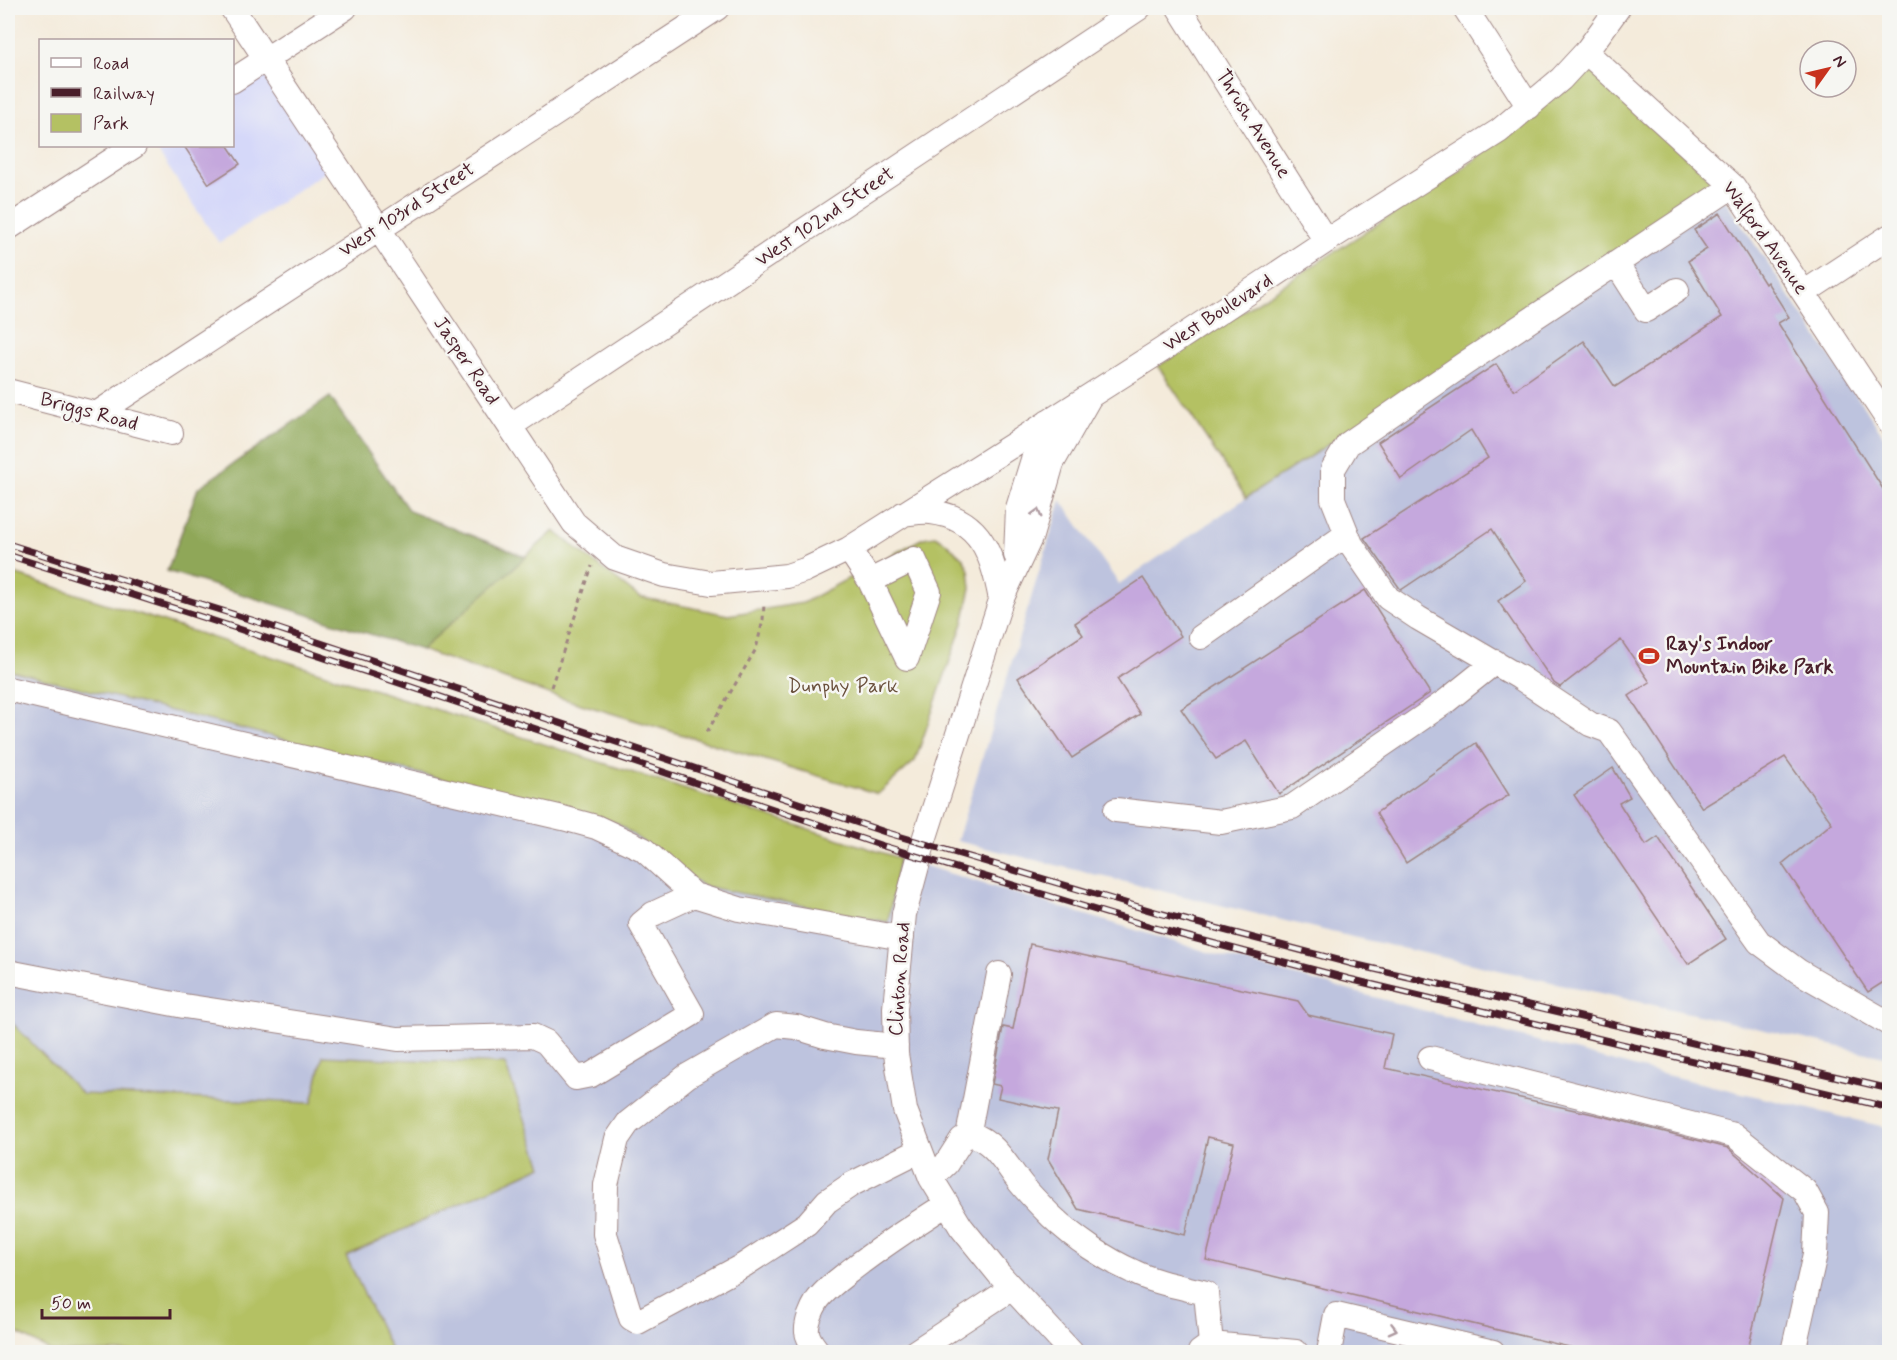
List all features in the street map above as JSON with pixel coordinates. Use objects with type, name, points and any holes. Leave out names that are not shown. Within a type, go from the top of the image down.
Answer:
[{"type":"street","name":"Jasper Road","points":[[232,8],[574,523],[615,558],[664,575],[711,583],[787,576]]},
{"type":"street","points":[[234,80],[345,8]]},
{"type":"street","name":"West 103rd Street","points":[[98,413],[717,8]]},
{"type":"street","name":"West 102nd Street","points":[[510,426],[1139,8]]},
{"type":"street","name":"Thrush Avenue","points":[[1179,8],[1326,241]]},
{"type":"street","points":[[1465,8],[1529,107]]},
{"type":"street","name":"West Boulevard","points":[[787,576],[849,549],[1499,131],[1561,79],[1586,52],[1618,8]]},
{"type":"street","name":"Walford Avenue","points":[[1586,52],[1733,186],[1890,423]]},
{"type":"street","points":[[8,228],[132,147]]},
{"type":"street","points":[[1733,186],[1348,444],[1333,469],[1333,499],[1351,544],[1388,598],[1495,662],[1590,724],[1609,731],[1758,942],[1798,971],[1890,1024]]},
{"type":"street","points":[[1804,292],[1890,236]]},
{"type":"street","points":[[1616,263],[1646,310],[1677,290]]},
{"type":"street","name":"Briggs Road","points":[[8,391],[171,433]]},
{"type":"street","name":"Clinton Road","points":[[1071,1353],[961,1227],[931,1178],[905,1110],[896,1046],[895,1008],[904,914],[924,840],[1001,600],[1016,567],[1018,508],[1043,458],[1091,395]]},
{"type":"street","name":"Clinton Road","points":[[1043,458],[1048,422]]},
{"type":"street","points":[[903,514],[930,512],[949,516],[970,530],[988,550],[1001,600]]},
{"type":"street","points":[[1201,637],[1347,534]]},
{"type":"street","points":[[849,549],[870,580]]},
{"type":"street","points":[[1116,810],[1221,822],[1292,807],[1445,702],[1495,662]]},
{"type":"street","points":[[8,689],[468,795],[596,827],[643,849],[694,895],[739,909],[902,938]]},
{"type":"street","points":[[8,972],[184,1006],[398,1039],[533,1035],[546,1042],[576,1078],[591,1075],[692,1014],[641,924],[653,914],[694,895]]},
{"type":"street","points":[[968,1136],[999,974]]},
{"type":"street","points":[[896,1046],[856,1042],[796,1027],[776,1025],[687,1076],[628,1123],[617,1139],[606,1185],[605,1234],[631,1318],[638,1322],[744,1265],[807,1224],[827,1201],[852,1184],[920,1150]]},
{"type":"street","points":[[1430,1059],[1734,1135],[1805,1191],[1817,1213],[1815,1254],[1793,1353]]},
{"type":"street","points":[[931,1178],[950,1159],[962,1138],[971,1134],[980,1137],[1002,1156],[1022,1184],[1052,1217],[1108,1258],[1136,1274],[1206,1293],[1205,1348],[1296,1353]]},
{"type":"street","points":[[818,1353],[807,1331],[809,1319],[817,1301],[832,1285],[862,1262],[947,1204]]},
{"type":"street","points":[[915,1353],[1012,1288]]},
{"type":"street","points":[[1329,1353],[1336,1315],[1493,1353]]},
{"type":"path","points":[[551,687],[593,564]]},
{"type":"path","points":[[707,732],[756,650],[764,604]]},
{"type":"shaded area","points":[[262,69],[329,169],[219,243],[155,147],[234,147],[234,88]]},
{"type":"shaded area","points":[[1719,191],[1889,444],[1889,1058],[1352,937],[957,841],[1061,500],[1119,584],[1246,498]]},
{"type":"shaded area","points":[[8,670],[617,823],[703,886],[887,922],[899,858],[1221,956],[1641,1069],[1889,1128],[1889,1352],[392,1352],[346,1256],[542,1166],[312,1103],[81,1094],[8,1019]]},
{"type":"green space","points":[[1586,66],[1710,178],[1719,191],[1246,498],[1158,366],[1464,168],[1524,121]]},
{"type":"green space","points":[[330,397],[409,511],[526,557],[421,650],[167,571],[198,488]]},
{"type":"green space","name":"Dunphy Park","points":[[554,531],[639,597],[728,615],[803,603],[923,538],[935,536],[944,541],[963,558],[969,570],[971,588],[963,623],[915,761],[878,794],[558,697],[421,650]]},
{"type":"green space","points":[[8,572],[899,858],[888,922],[703,886],[617,823],[8,670]]},
{"type":"green space","points":[[8,1019],[82,1094],[312,1103],[323,1056],[505,1064],[542,1166],[346,1256],[392,1352],[52,1352],[8,1328]]},
{"type":"building","points":[[185,147],[229,147],[240,164],[209,184]]},
{"type":"building","points":[[1720,213],[1789,317],[1778,323],[1890,500],[1890,978],[1868,992],[1782,864],[1832,823],[1785,757],[1702,808],[1629,696],[1650,682],[1621,640],[1560,687],[1554,683],[1498,601],[1526,581],[1492,529],[1401,590],[1364,538],[1488,458],[1471,430],[1401,479],[1378,442],[1496,364],[1514,390],[1584,341],[1615,387],[1722,317],[1688,261],[1707,249],[1694,230]]},
{"type":"building","points":[[1143,578],[1181,636],[1117,679],[1140,714],[1072,758],[1018,678],[1083,635],[1075,623]]},
{"type":"building","points":[[1365,590],[1430,693],[1279,794],[1246,741],[1216,759],[1181,709]]},
{"type":"building","points":[[1476,743],[1509,795],[1406,863],[1376,813]]},
{"type":"building","points":[[1613,768],[1630,797],[1619,803],[1646,845],[1658,837],[1726,939],[1688,964],[1574,795]]},
{"type":"building","points":[[1030,944],[1298,1001],[1308,1015],[1392,1034],[1385,1068],[1602,1116],[1728,1148],[1784,1198],[1747,1353],[1594,1353],[1206,1260],[1234,1143],[1208,1137],[1185,1235],[1078,1209],[1048,1159],[1058,1111],[998,1098],[1001,1086],[992,1084],[1003,1027],[1013,1029]]},
{"type":"railway","points":[[8,544],[255,621],[885,832],[1159,913],[1353,964],[1890,1089]]},
{"type":"railway","points":[[8,555],[242,630],[880,845],[1155,928],[1349,979],[1890,1108]]},
{"type":"place","name":"Ray's Indoor Mountain Bike Park","points":[[1649,656]]}]
